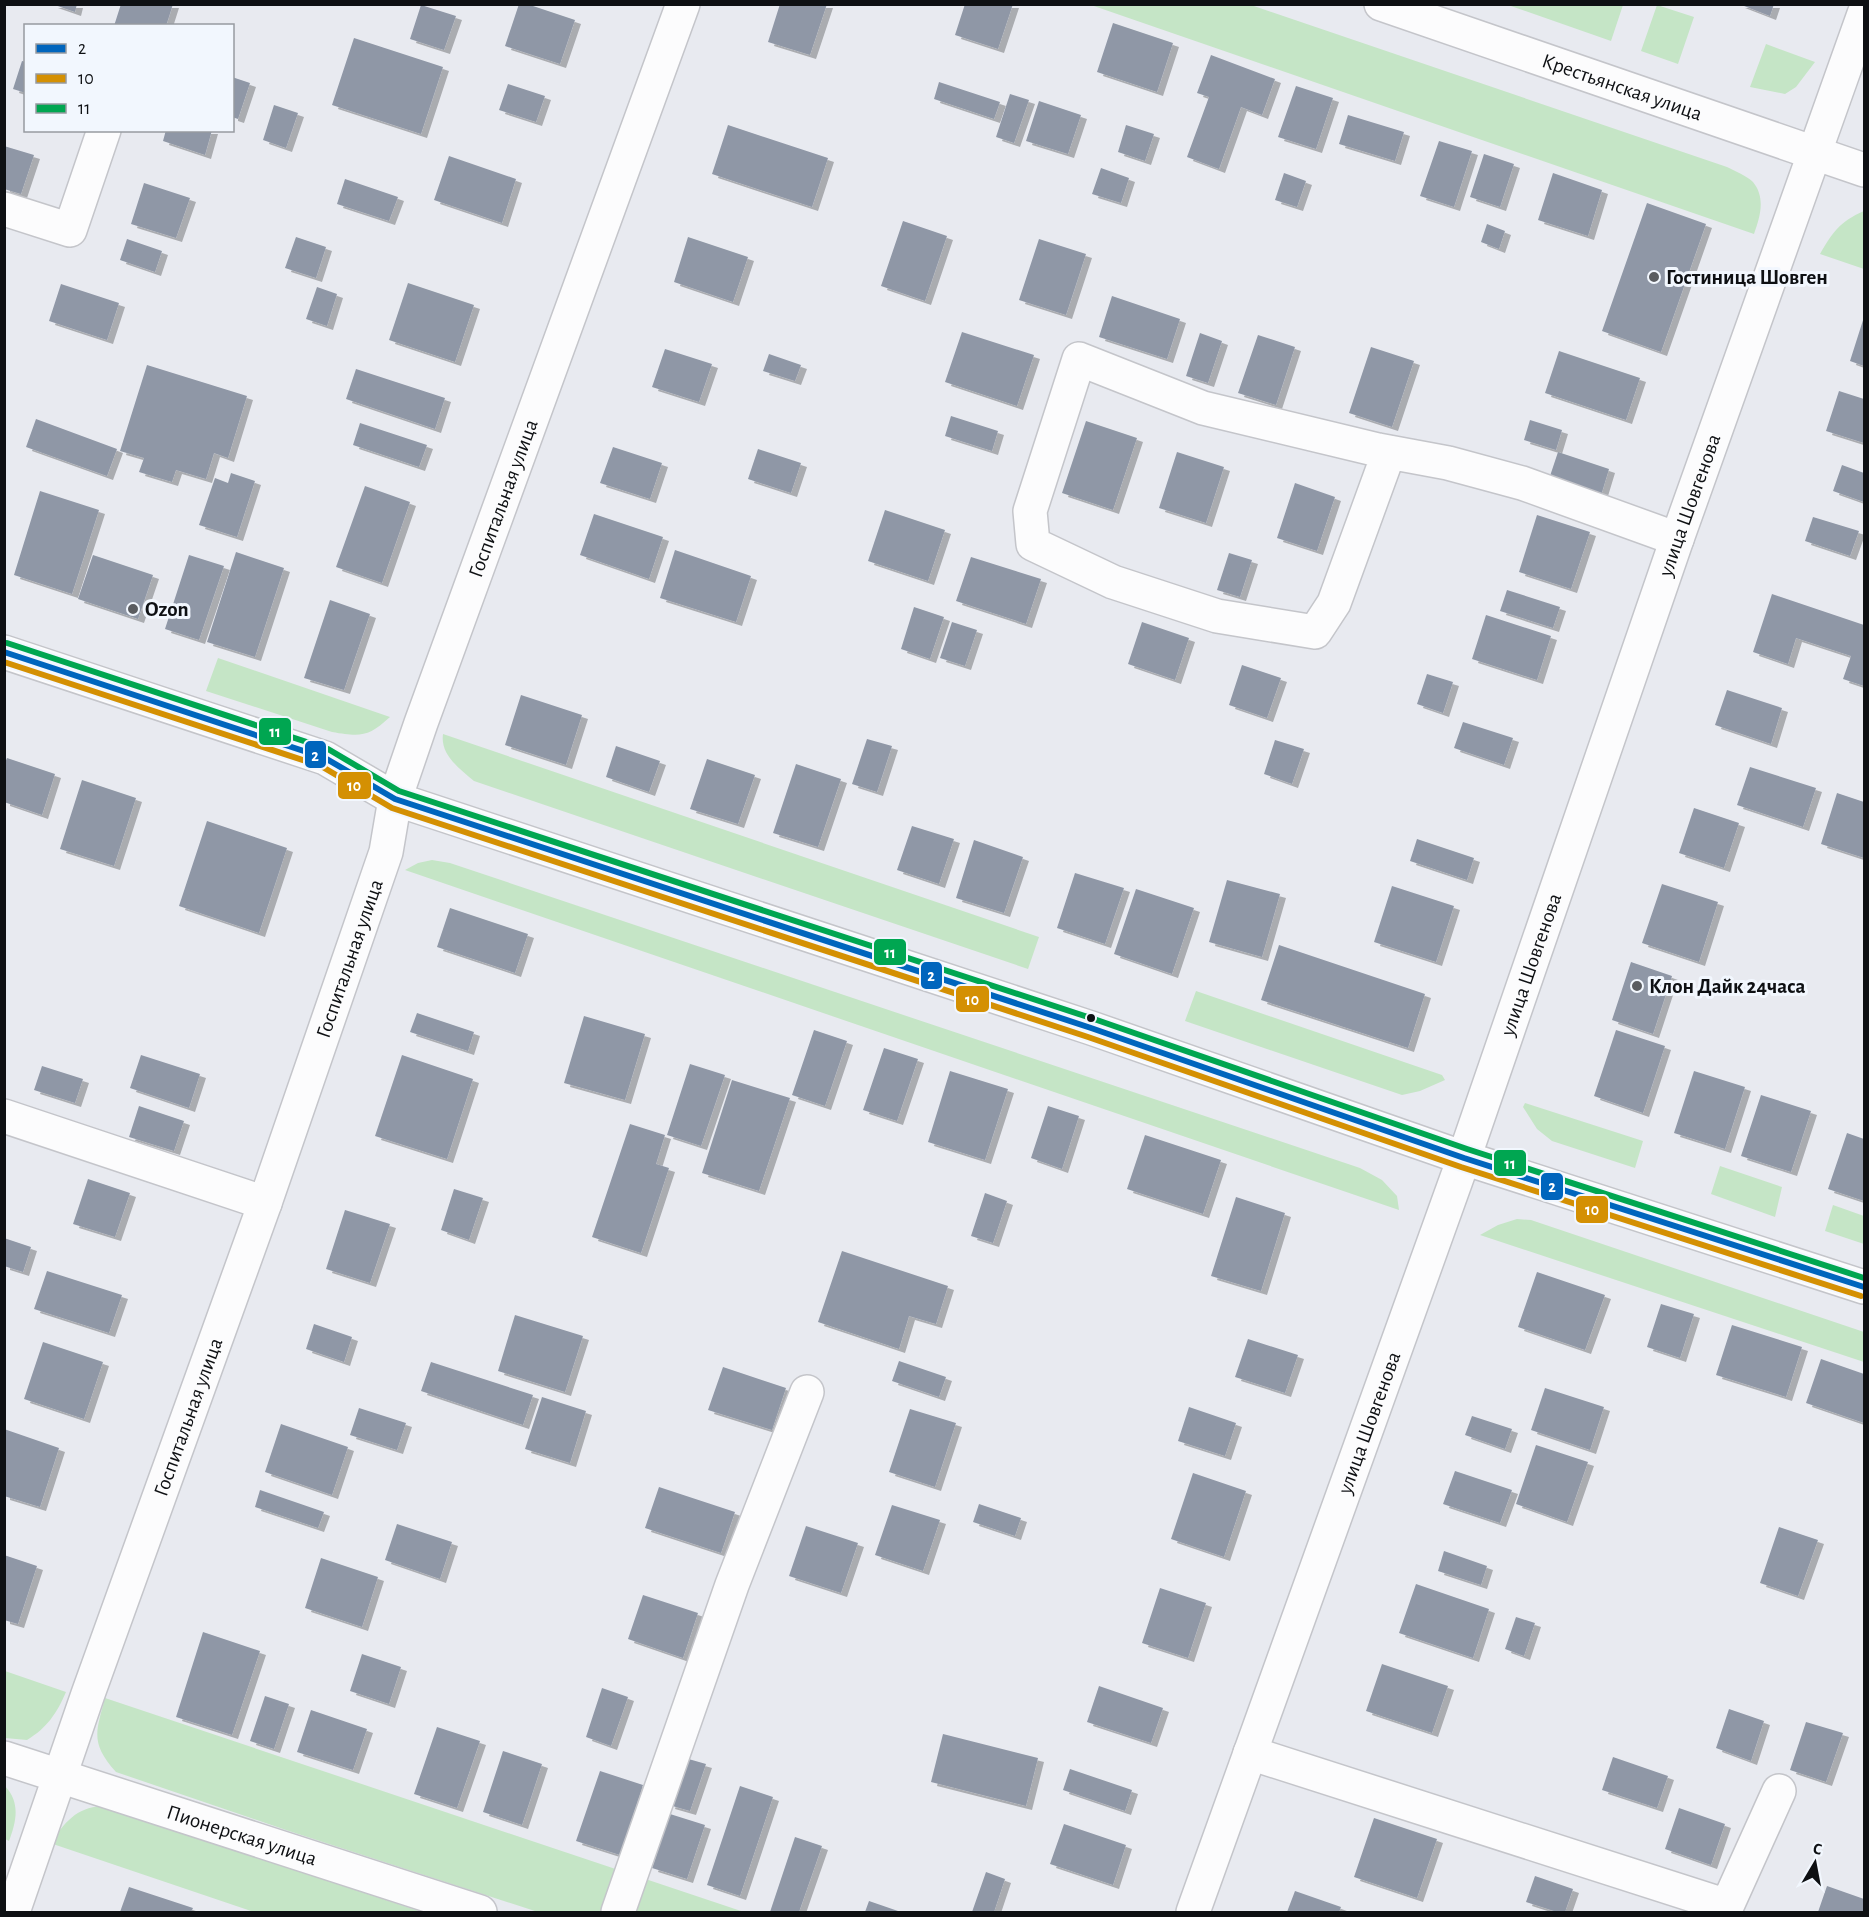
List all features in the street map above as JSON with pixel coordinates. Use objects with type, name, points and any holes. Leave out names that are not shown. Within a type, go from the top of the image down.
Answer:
[{"type":"main road","name":"Госпитальная улица","points":[[14,1912],[59,1776],[265,1203],[386,852],[395,799],[683,4]]},
{"type":"main road","name":"Крестьянская улица","points":[[1381,4],[1864,170]]},
{"type":"main road","name":"улица Шовгенова","points":[[1193,1912],[1464,1158],[1677,538],[1864,14]]},
{"type":"main road","points":[[4,209],[70,230],[103,132]]},
{"type":"main road","points":[[1389,452],[1334,603],[1315,632],[1217,616],[1113,582],[1033,544],[1030,511],[1079,359],[1203,408],[1389,452],[1448,463],[1522,483],[1677,538]]},
{"type":"main road","points":[[4,652],[325,758],[395,799],[1091,1028],[1464,1158],[1864,1287]]},
{"type":"main road","points":[[4,1116],[265,1203]]},
{"type":"main road","points":[[618,1912],[732,1585],[807,1392]]},
{"type":"main road","points":[[1250,1753],[1727,1906],[1779,1791]]},
{"type":"main road","name":"Пионерская улица","points":[[4,1758],[480,1912]]},
{"type":"green space","points":[[1091,5],[1251,5],[1727,167],[1748,178],[1757,188],[1761,208],[1754,234]]},
{"type":"green space","points":[[1508,5],[1623,5],[1611,41]]},
{"type":"green space","points":[[1657,5],[1694,17],[1678,64],[1641,51]]},
{"type":"green space","points":[[1766,44],[1815,62],[1796,87],[1785,94],[1750,87]]},
{"type":"green space","points":[[1864,211],[1864,269],[1820,254],[1837,228]]},
{"type":"green space","points":[[218,658],[390,717],[370,732],[357,735],[342,734],[206,691]]},
{"type":"green space","points":[[443,734],[1039,937],[1028,969],[474,781],[448,755],[443,742]]},
{"type":"green space","points":[[432,860],[450,863],[1360,1168],[1382,1180],[1397,1196],[1399,1210],[405,870],[418,863]]},
{"type":"green space","points":[[1196,991],[1442,1075],[1445,1080],[1420,1091],[1402,1095],[1185,1021]]},
{"type":"green space","points":[[1525,1103],[1643,1141],[1635,1168],[1552,1141],[1537,1129],[1523,1107]]},
{"type":"green space","points":[[1720,1166],[1782,1187],[1775,1217],[1711,1194]]},
{"type":"green space","points":[[1833,1205],[1864,1216],[1864,1244],[1825,1231]]},
{"type":"green space","points":[[1517,1219],[1531,1220],[1864,1332],[1864,1362],[1480,1235],[1498,1225]]},
{"type":"green space","points":[[5,1671],[66,1692],[51,1719],[27,1740],[5,1738]]},
{"type":"green space","points":[[105,1698],[744,1912],[538,1912],[286,1830],[116,1772],[102,1753],[97,1737]]},
{"type":"green space","points":[[5,1786],[13,1799],[16,1813],[9,1841],[5,1839]]},
{"type":"green space","points":[[102,1806],[422,1912],[254,1912],[50,1843],[72,1817],[93,1807]]},
{"type":"building","points":[[52,4],[77,4],[75,12]]},
{"type":"building","points":[[121,4],[173,4],[167,24],[115,24]]},
{"type":"building","points":[[519,4],[527,4],[575,20],[560,64],[505,46]]},
{"type":"building","points":[[780,4],[827,4],[810,55],[768,42]]},
{"type":"building","points":[[965,4],[1013,4],[998,49],[955,35]]},
{"type":"building","points":[[1739,4],[1774,4],[1770,16]]},
{"type":"building","points":[[421,5],[456,16],[444,50],[410,39]]},
{"type":"building","points":[[1113,23],[1173,43],[1157,92],[1097,72]]},
{"type":"building","points":[[354,38],[443,67],[421,134],[332,105]]},
{"type":"building","points":[[1211,55],[1275,79],[1262,115],[1241,107],[1219,169],[1187,157],[1209,97],[1197,93]]},
{"type":"building","points":[[22,61],[24,62],[24,92],[13,89]]},
{"type":"building","points":[[234,78],[250,83],[238,119],[234,118]]},
{"type":"building","points":[[939,82],[1000,102],[994,119],[934,99]]},
{"type":"building","points":[[508,84],[545,96],[536,122],[499,110]]},
{"type":"building","points":[[1296,86],[1333,98],[1316,149],[1278,137]]},
{"type":"building","points":[[1010,94],[1029,100],[1014,143],[996,137]]},
{"type":"building","points":[[1039,101],[1081,115],[1068,154],[1026,141]]},
{"type":"building","points":[[274,105],[298,113],[286,148],[263,140]]},
{"type":"building","points":[[1348,115],[1404,132],[1395,161],[1339,144]]},
{"type":"building","points":[[728,125],[828,158],[812,207],[712,174]]},
{"type":"building","points":[[1126,125],[1154,134],[1145,161],[1118,152]]},
{"type":"building","points":[[165,132],[211,132],[205,155],[163,141]]},
{"type":"building","points":[[1439,141],[1472,151],[1454,207],[1420,196]]},
{"type":"building","points":[[4,146],[34,155],[21,194],[4,189]]},
{"type":"building","points":[[1484,154],[1514,164],[1500,207],[1470,197]]},
{"type":"building","points":[[449,156],[516,179],[502,223],[434,200]]},
{"type":"building","points":[[1101,168],[1129,178],[1121,203],[1092,194]]},
{"type":"building","points":[[1284,173],[1306,181],[1297,207],[1275,200]]},
{"type":"building","points":[[1553,173],[1602,190],[1588,236],[1538,220]]},
{"type":"building","points":[[345,179],[398,197],[389,221],[337,204]]},
{"type":"building","points":[[144,183],[190,198],[176,238],[131,224]]},
{"type":"building","name":"Гостиница Шовген","points":[[1647,203],[1706,224],[1661,352],[1602,331]]},
{"type":"building","points":[[903,221],[947,236],[925,301],[881,286]]},
{"type":"building","points":[[1487,224],[1505,231],[1499,249],[1481,242]]},
{"type":"building","points":[[296,237],[326,247],[316,278],[285,268]]},
{"type":"building","points":[[688,237],[748,257],[733,302],[674,282]]},
{"type":"building","points":[[127,239],[162,251],[155,272],[120,260]]},
{"type":"building","points":[[1039,239],[1086,254],[1066,315],[1019,300]]},
{"type":"building","points":[[408,283],[474,305],[455,362],[389,340]]},
{"type":"building","points":[[61,284],[119,303],[107,340],[49,321]]},
{"type":"building","points":[[317,287],[337,294],[327,326],[306,319]]},
{"type":"building","points":[[1112,296],[1180,319],[1167,359],[1099,337]]},
{"type":"building","points":[[1864,317],[1864,366],[1850,361]]},
{"type":"building","points":[[962,332],[1034,355],[1017,406],[945,382]]},
{"type":"building","points":[[1200,333],[1222,341],[1208,383],[1186,376]]},
{"type":"building","points":[[1258,335],[1295,347],[1276,405],[1238,393]]},
{"type":"building","points":[[1371,347],[1414,361],[1392,427],[1349,413]]},
{"type":"building","points":[[665,349],[712,364],[699,402],[652,387]]},
{"type":"building","points":[[1559,351],[1640,378],[1626,420],[1545,393]]},
{"type":"building","points":[[769,354],[801,365],[795,381],[763,371]]},
{"type":"building","points":[[147,365],[247,396],[228,458],[214,453],[206,479],[176,470],[172,482],[139,472],[144,458],[120,451]]},
{"type":"building","points":[[356,369],[445,398],[435,429],[346,399]]},
{"type":"building","points":[[1839,391],[1864,399],[1864,443],[1826,431]]},
{"type":"building","points":[[951,416],[998,431],[992,451],[945,436]]},
{"type":"building","points":[[36,419],[117,449],[107,476],[26,447]]},
{"type":"building","points":[[1530,420],[1562,430],[1556,450],[1524,440]]},
{"type":"building","points":[[1086,421],[1137,438],[1113,510],[1062,493]]},
{"type":"building","points":[[360,423],[427,445],[419,467],[353,445]]},
{"type":"building","points":[[613,447],[662,463],[650,499],[600,483]]},
{"type":"building","points":[[758,449],[801,463],[791,493],[748,479]]},
{"type":"building","points":[[1177,452],[1224,467],[1206,523],[1159,508]]},
{"type":"building","points":[[1558,452],[1609,469],[1599,502],[1547,485]]},
{"type":"building","points":[[1842,465],[1864,473],[1864,502],[1833,491]]},
{"type":"building","points":[[231,473],[255,481],[237,537],[199,525],[215,478],[228,483]]},
{"type":"building","points":[[1295,483],[1335,497],[1317,551],[1277,538]]},
{"type":"building","points":[[365,486],[410,502],[382,583],[336,567]]},
{"type":"building","points":[[40,491],[99,510],[72,594],[14,575]]},
{"type":"building","points":[[885,510],[945,530],[928,581],[868,561]]},
{"type":"building","points":[[594,514],[663,537],[649,579],[580,555]]},
{"type":"building","points":[[1537,515],[1590,532],[1571,589],[1519,572]]},
{"type":"building","points":[[1813,517],[1859,531],[1850,556],[1805,541]]},
{"type":"building","points":[[675,550],[751,576],[736,622],[660,598]]},
{"type":"building","points":[[236,552],[284,568],[255,657],[207,642]]},
{"type":"building","points":[[1229,553],[1252,560],[1240,597],[1217,590]]},
{"type":"building","points":[[93,555],[153,575],[138,619],[78,599]]},
{"type":"building","points":[[189,555],[224,566],[199,640],[165,629]]},
{"type":"building","points":[[971,557],[1041,579],[1026,624],[956,601]]},
{"type":"building","points":[[1507,590],[1560,607],[1553,628],[1500,611]]},
{"type":"building","points":[[1772,594],[1864,625],[1864,686],[1843,679],[1851,656],[1796,638],[1788,664],[1753,652]]},
{"type":"building","points":[[330,600],[370,614],[344,690],[304,678]]},
{"type":"building","points":[[914,607],[944,617],[930,659],[901,649]]},
{"type":"building","points":[[1486,615],[1551,636],[1537,680],[1472,659]]},
{"type":"building","points":[[952,622],[977,630],[965,666],[940,658]]},
{"type":"building","points":[[1142,622],[1189,638],[1175,680],[1128,664]]},
{"type":"building","points":[[1242,665],[1281,678],[1267,718],[1229,705]]},
{"type":"building","points":[[1427,674],[1453,682],[1443,713],[1417,704]]},
{"type":"building","points":[[1727,690],[1782,708],[1771,744],[1715,725]]},
{"type":"building","points":[[521,695],[582,715],[566,765],[505,745]]},
{"type":"building","points":[[1463,722],[1513,738],[1504,765],[1454,748]]},
{"type":"building","points":[[867,739],[892,746],[877,792],[852,784]]},
{"type":"building","points":[[1275,740],[1304,749],[1292,784],[1264,774]]},
{"type":"building","points":[[616,746],[660,761],[649,792],[606,777]]},
{"type":"building","points":[[7,758],[55,774],[42,815],[4,802],[4,765]]},
{"type":"building","points":[[707,759],[755,775],[738,824],[690,809]]},
{"type":"building","points":[[796,764],[841,779],[818,847],[773,833]]},
{"type":"building","points":[[1750,767],[1816,788],[1803,827],[1737,805]]},
{"type":"building","points":[[82,780],[136,798],[114,866],[60,849]]},
{"type":"building","points":[[1837,793],[1864,802],[1864,858],[1821,844]]},
{"type":"building","points":[[1694,808],[1739,823],[1724,868],[1679,853]]},
{"type":"building","points":[[207,821],[287,848],[259,933],[179,906]]},
{"type":"building","points":[[912,826],[954,839],[939,884],[897,870]]},
{"type":"building","points":[[1417,839],[1474,858],[1467,880],[1410,861]]},
{"type":"building","points":[[974,840],[1023,857],[1004,913],[956,898]]},
{"type":"building","points":[[1075,873],[1124,888],[1105,944],[1057,928]]},
{"type":"building","points":[[1227,880],[1280,894],[1262,957],[1209,942]]},
{"type":"building","points":[[1662,884],[1718,902],[1699,962],[1642,943]]},
{"type":"building","points":[[1392,886],[1454,906],[1436,962],[1374,942]]},
{"type":"building","points":[[1136,889],[1194,908],[1172,974],[1114,954]]},
{"type":"building","points":[[450,908],[528,934],[515,973],[437,947]]},
{"type":"building","points":[[1279,945],[1425,994],[1408,1048],[1261,1000]]},
{"type":"building","points":[[1631,962],[1672,976],[1653,1034],[1612,1020]]},
{"type":"building","points":[[417,1013],[474,1032],[468,1051],[410,1032]]},
{"type":"building","points":[[584,1016],[645,1034],[625,1100],[564,1083]]},
{"type":"building","points":[[814,1030],[847,1041],[825,1106],[792,1095]]},
{"type":"building","points":[[1616,1030],[1665,1046],[1643,1113],[1594,1096]]},
{"type":"building","points":[[884,1048],[918,1059],[897,1121],[863,1110]]},
{"type":"building","points":[[141,1055],[200,1074],[189,1108],[130,1088]]},
{"type":"building","points":[[402,1055],[473,1079],[447,1159],[375,1136]]},
{"type":"building","points":[[690,1064],[725,1075],[701,1146],[667,1135]]},
{"type":"building","points":[[42,1066],[83,1079],[75,1103],[34,1090]]},
{"type":"building","points":[[950,1071],[1008,1089],[985,1160],[928,1142]]},
{"type":"building","points":[[1694,1071],[1745,1087],[1725,1149],[1674,1133]]},
{"type":"building","points":[[732,1080],[790,1098],[759,1191],[702,1173]]},
{"type":"building","points":[[1761,1095],[1811,1111],[1791,1172],[1741,1156]]},
{"type":"building","points":[[139,1106],[184,1121],[174,1151],[129,1137]]},
{"type":"building","points":[[1048,1106],[1079,1116],[1062,1169],[1031,1158]]},
{"type":"building","points":[[630,1124],[665,1135],[656,1164],[669,1168],[641,1253],[592,1237]]},
{"type":"building","points":[[1847,1133],[1864,1139],[1864,1201],[1828,1189]]},
{"type":"building","points":[[1145,1135],[1221,1160],[1203,1214],[1127,1189]]},
{"type":"building","points":[[88,1179],[130,1193],[115,1237],[73,1224]]},
{"type":"building","points":[[454,1189],[483,1198],[469,1240],[441,1230]]},
{"type":"building","points":[[985,1193],[1007,1201],[993,1243],[971,1236]]},
{"type":"building","points":[[1236,1197],[1285,1213],[1261,1291],[1211,1276]]},
{"type":"building","points":[[345,1210],[390,1224],[370,1283],[326,1269]]},
{"type":"building","points":[[4,1238],[31,1247],[23,1272],[4,1266]]},
{"type":"building","points":[[842,1251],[948,1286],[936,1324],[909,1316],[899,1349],[818,1322]]},
{"type":"building","points":[[47,1271],[122,1295],[109,1333],[34,1309]]},
{"type":"building","points":[[1537,1272],[1605,1295],[1585,1350],[1518,1327]]},
{"type":"building","points":[[1661,1304],[1694,1314],[1680,1358],[1647,1347]]},
{"type":"building","points":[[515,1315],[583,1336],[565,1392],[498,1371]]},
{"type":"building","points":[[314,1324],[352,1337],[344,1362],[306,1349]]},
{"type":"building","points":[[1732,1325],[1802,1347],[1786,1397],[1716,1375]]},
{"type":"building","points":[[1248,1339],[1298,1355],[1285,1393],[1235,1377]]},
{"type":"building","points":[[43,1342],[103,1362],[84,1419],[24,1399]]},
{"type":"building","points":[[1821,1359],[1864,1374],[1864,1423],[1806,1403]]},
{"type":"building","points":[[899,1361],[946,1377],[939,1397],[892,1381]]},
{"type":"building","points":[[431,1362],[533,1395],[523,1425],[421,1391]]},
{"type":"building","points":[[723,1367],[786,1388],[772,1430],[708,1410]]},
{"type":"building","points":[[1545,1388],[1604,1407],[1590,1450],[1531,1430]]},
{"type":"building","points":[[542,1397],[586,1411],[570,1463],[525,1449]]},
{"type":"building","points":[[1189,1407],[1236,1423],[1225,1456],[1178,1441]]},
{"type":"building","points":[[359,1408],[406,1423],[397,1450],[350,1435]]},
{"type":"building","points":[[910,1409],[956,1423],[935,1487],[889,1472]]},
{"type":"building","points":[[1472,1416],[1512,1429],[1505,1449],[1465,1435]]},
{"type":"building","points":[[281,1424],[348,1447],[332,1495],[265,1472]]},
{"type":"building","points":[[4,1429],[59,1448],[40,1507],[4,1496]]},
{"type":"building","points":[[1536,1445],[1588,1462],[1567,1522],[1516,1504]]},
{"type":"building","points":[[1455,1471],[1512,1490],[1500,1523],[1443,1504]]},
{"type":"building","points":[[1193,1473],[1246,1491],[1224,1557],[1171,1539]]},
{"type":"building","points":[[659,1487],[735,1512],[721,1553],[645,1528]]},
{"type":"building","points":[[260,1490],[324,1512],[318,1528],[255,1507]]},
{"type":"building","points":[[979,1504],[1021,1518],[1015,1536],[973,1522]]},
{"type":"building","points":[[892,1505],[940,1520],[923,1571],[875,1555]]},
{"type":"building","points":[[397,1524],[452,1542],[440,1579],[385,1560]]},
{"type":"building","points":[[806,1526],[858,1543],[841,1593],[789,1576]]},
{"type":"building","points":[[1779,1527],[1818,1540],[1798,1596],[1760,1583]]},
{"type":"building","points":[[1444,1551],[1487,1566],[1481,1585],[1438,1571]]},
{"type":"building","points":[[4,1555],[37,1566],[18,1624],[4,1620]]},
{"type":"building","points":[[321,1558],[378,1577],[362,1627],[305,1608]]},
{"type":"building","points":[[1416,1584],[1489,1609],[1473,1658],[1399,1633]]},
{"type":"building","points":[[1160,1588],[1206,1603],[1188,1658],[1142,1643]]},
{"type":"building","points":[[643,1595],[698,1613],[683,1658],[628,1639]]},
{"type":"building","points":[[1516,1617],[1535,1623],[1524,1656],[1505,1649]]},
{"type":"building","points":[[203,1632],[260,1651],[232,1735],[176,1717]]},
{"type":"building","points":[[362,1654],[401,1667],[389,1704],[350,1691]]},
{"type":"building","points":[[1382,1664],[1448,1686],[1432,1733],[1366,1711]]},
{"type":"building","points":[[1099,1686],[1163,1708],[1151,1743],[1087,1722]]},
{"type":"building","points":[[602,1688],[628,1697],[611,1746],[586,1737]]},
{"type":"building","points":[[265,1696],[289,1704],[274,1749],[250,1741]]},
{"type":"building","points":[[1729,1709],[1764,1721],[1751,1761],[1716,1748]]},
{"type":"building","points":[[311,1710],[367,1729],[353,1770],[297,1752]]},
{"type":"building","points":[[1806,1722],[1843,1733],[1826,1782],[1790,1770]]},
{"type":"building","points":[[437,1727],[480,1741],[457,1808],[414,1794]]},
{"type":"building","points":[[943,1734],[1038,1758],[1026,1806],[931,1782]]},
{"type":"building","points":[[503,1751],[542,1764],[522,1825],[483,1812]]},
{"type":"building","points":[[1613,1757],[1668,1776],[1657,1808],[1602,1790]]},
{"type":"building","points":[[685,1758],[706,1764],[690,1811],[669,1805]]},
{"type":"building","points":[[1070,1769],[1132,1790],[1125,1811],[1063,1790]]},
{"type":"building","points":[[600,1771],[643,1785],[620,1855],[576,1841]]},
{"type":"building","points":[[740,1786],[773,1797],[740,1896],[707,1885]]},
{"type":"building","points":[[1679,1808],[1725,1824],[1711,1865],[1665,1849]]},
{"type":"building","points":[[670,1814],[705,1825],[687,1879],[652,1868]]},
{"type":"building","points":[[1374,1818],[1437,1839],[1417,1898],[1354,1877]]},
{"type":"building","points":[[1064,1824],[1126,1845],[1113,1885],[1050,1864]]},
{"type":"building","points":[[795,1837],[822,1846],[799,1912],[770,1912]]},
{"type":"building","points":[[986,1872],[1005,1879],[994,1912],[972,1912]]},
{"type":"building","points":[[1535,1876],[1573,1889],[1565,1912],[1557,1912],[1526,1902]]},
{"type":"building","points":[[1827,1886],[1864,1899],[1864,1912],[1818,1912]]},
{"type":"building","points":[[129,1887],[193,1908],[191,1912],[120,1912]]},
{"type":"building","points":[[1295,1891],[1341,1907],[1339,1912],[1287,1912]]},
{"type":"building","points":[[869,1901],[898,1911],[898,1912],[865,1912]]},
{"type":"transit line","name":"11","points":[[7,643],[328,749],[399,791],[1094,1019],[1467,1149],[1864,1278]]},
{"type":"transit line","name":"2","points":[[4,652],[325,758],[395,799],[1091,1028],[1464,1158],[1864,1287]]},
{"type":"transit line","name":"10","points":[[4,662],[321,766],[392,808],[1088,1037],[1461,1167],[1861,1296]]},
{"type":"place","name":"Гостиница Шовген","points":[[1654,277]]},
{"type":"place","name":"Ozon","points":[[133,609]]},
{"type":"place","name":"Клон Дайк 24часа","points":[[1637,986]]}]
